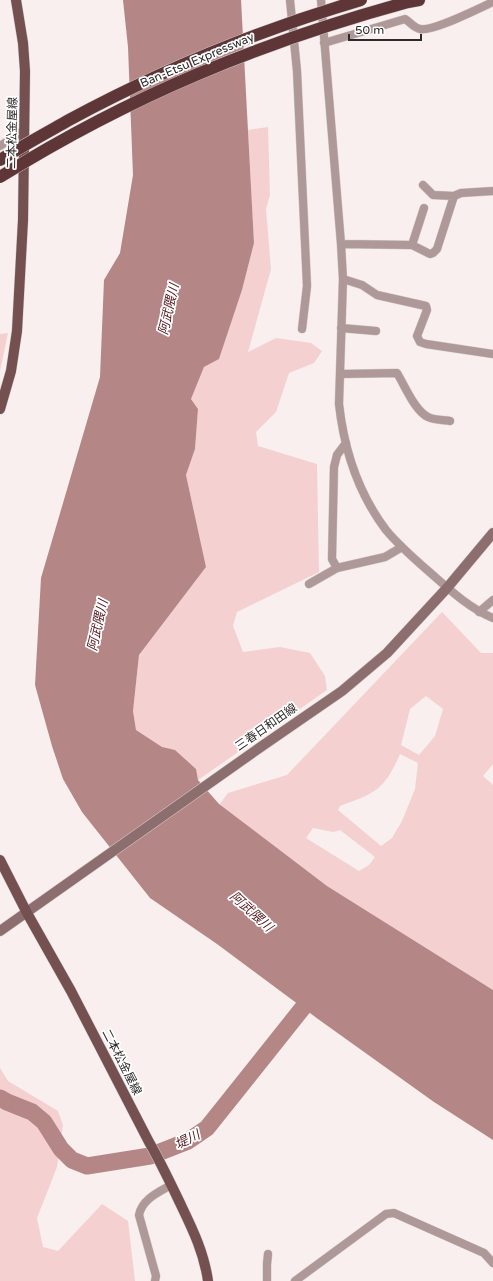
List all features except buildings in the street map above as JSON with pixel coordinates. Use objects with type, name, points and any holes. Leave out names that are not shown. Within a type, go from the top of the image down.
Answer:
[{"type":"highway","name":"Ban-Etsu Expressway","points":[[0,160],[110,98],[175,68],[286,23],[361,0]]},
{"type":"highway","name":"Ban-Etsu Expressway","points":[[0,177],[91,124],[179,81],[225,62],[291,38],[369,13],[414,1]]},
{"type":"main road","name":"二本松金屋線","points":[[0,409],[11,371],[17,331],[23,220],[24,130],[26,101],[24,43],[16,0]]},
{"type":"main road","name":"三春日和田線","points":[[0,931],[265,744],[342,692],[387,653],[447,588],[493,533]]},
{"type":"main road","name":"二本松金屋線","points":[[0,860],[27,913],[71,991],[149,1142],[160,1160],[198,1242],[203,1256],[208,1281]]},
{"type":"street","points":[[290,0],[297,71],[307,286],[302,329]]},
{"type":"street","points":[[320,0],[343,279],[339,404],[340,420],[356,480],[386,529],[402,547],[447,588],[479,612],[493,618]]},
{"type":"street","points":[[324,43],[405,19],[420,29],[426,29],[441,25],[493,2]]},
{"type":"street","points":[[0,146],[24,130]]},
{"type":"street","points":[[423,186],[433,195],[454,196],[461,193],[493,191]]},
{"type":"street","points":[[341,244],[412,245],[430,254],[433,253],[437,249],[454,196]]},
{"type":"street","points":[[412,245],[424,208]]},
{"type":"street","points":[[343,279],[362,285],[376,295],[426,306],[427,310],[417,336],[420,342],[493,354]]},
{"type":"street","points":[[341,328],[376,331]]},
{"type":"street","points":[[340,374],[397,374],[418,410],[430,418],[450,420]]},
{"type":"street","points":[[337,568],[332,559],[334,467],[337,455],[346,443]]},
{"type":"street","points":[[309,584],[337,568],[385,557],[402,547]]},
{"type":"street","points":[[479,612],[493,600]]},
{"type":"street","points":[[156,1281],[156,1276],[139,1215],[140,1208],[146,1201],[171,1184]]},
{"type":"street","points":[[295,1281],[386,1214],[394,1213],[484,1253],[493,1263]]},
{"type":"street","points":[[267,1281],[266,1264],[268,1254]]},
{"type":"shaded area","points":[[268,127],[270,195],[266,209],[271,269],[248,352],[276,338],[311,343],[322,351],[314,363],[289,373],[276,412],[256,432],[258,446],[317,464],[319,572],[237,612],[233,626],[243,652],[280,647],[310,653],[325,676],[327,690],[198,780],[195,769],[175,750],[162,748],[136,730],[133,711],[139,655],[206,567],[186,475],[195,449],[198,409],[191,399],[204,367],[219,359],[242,290],[254,243],[248,130]]},
{"type":"shaded area","points":[[8,333],[0,371],[0,334]]},
{"type":"shaded area","points":[[442,612],[481,653],[493,653],[493,764],[483,776],[493,785],[493,990],[327,886],[219,805],[228,793],[287,775]],"holes":[[[426,696],[443,709],[435,736],[419,755],[401,745],[410,709]],[[400,754],[418,763],[415,789],[402,821],[392,838],[381,846],[338,810],[340,806],[378,789],[394,766]],[[313,828],[333,832],[340,830],[375,857],[369,865],[359,871],[306,838]]]},
{"type":"shaded area","points":[[0,1068],[8,1081],[58,1111],[63,1125],[57,1167],[37,1218],[43,1247],[58,1251],[102,1204],[128,1221],[135,1281],[0,1281]]},
{"type":"water","name":"阿武隈川","points":[[123,0],[241,0],[254,243],[242,290],[219,359],[204,367],[191,399],[198,409],[195,449],[186,475],[206,567],[139,655],[133,711],[136,730],[162,747],[175,750],[196,769],[198,780],[219,804],[327,886],[493,990],[493,1140],[434,1102],[217,944],[150,898],[82,812],[63,779],[52,746],[35,685],[41,578],[100,377],[104,280],[120,253],[133,175],[128,47]]},
{"type":"waterway","name":"堤川","points":[[0,1098],[32,1112],[44,1122],[61,1149],[72,1160],[87,1166],[150,1156],[188,1141],[207,1128],[317,990]]}]
